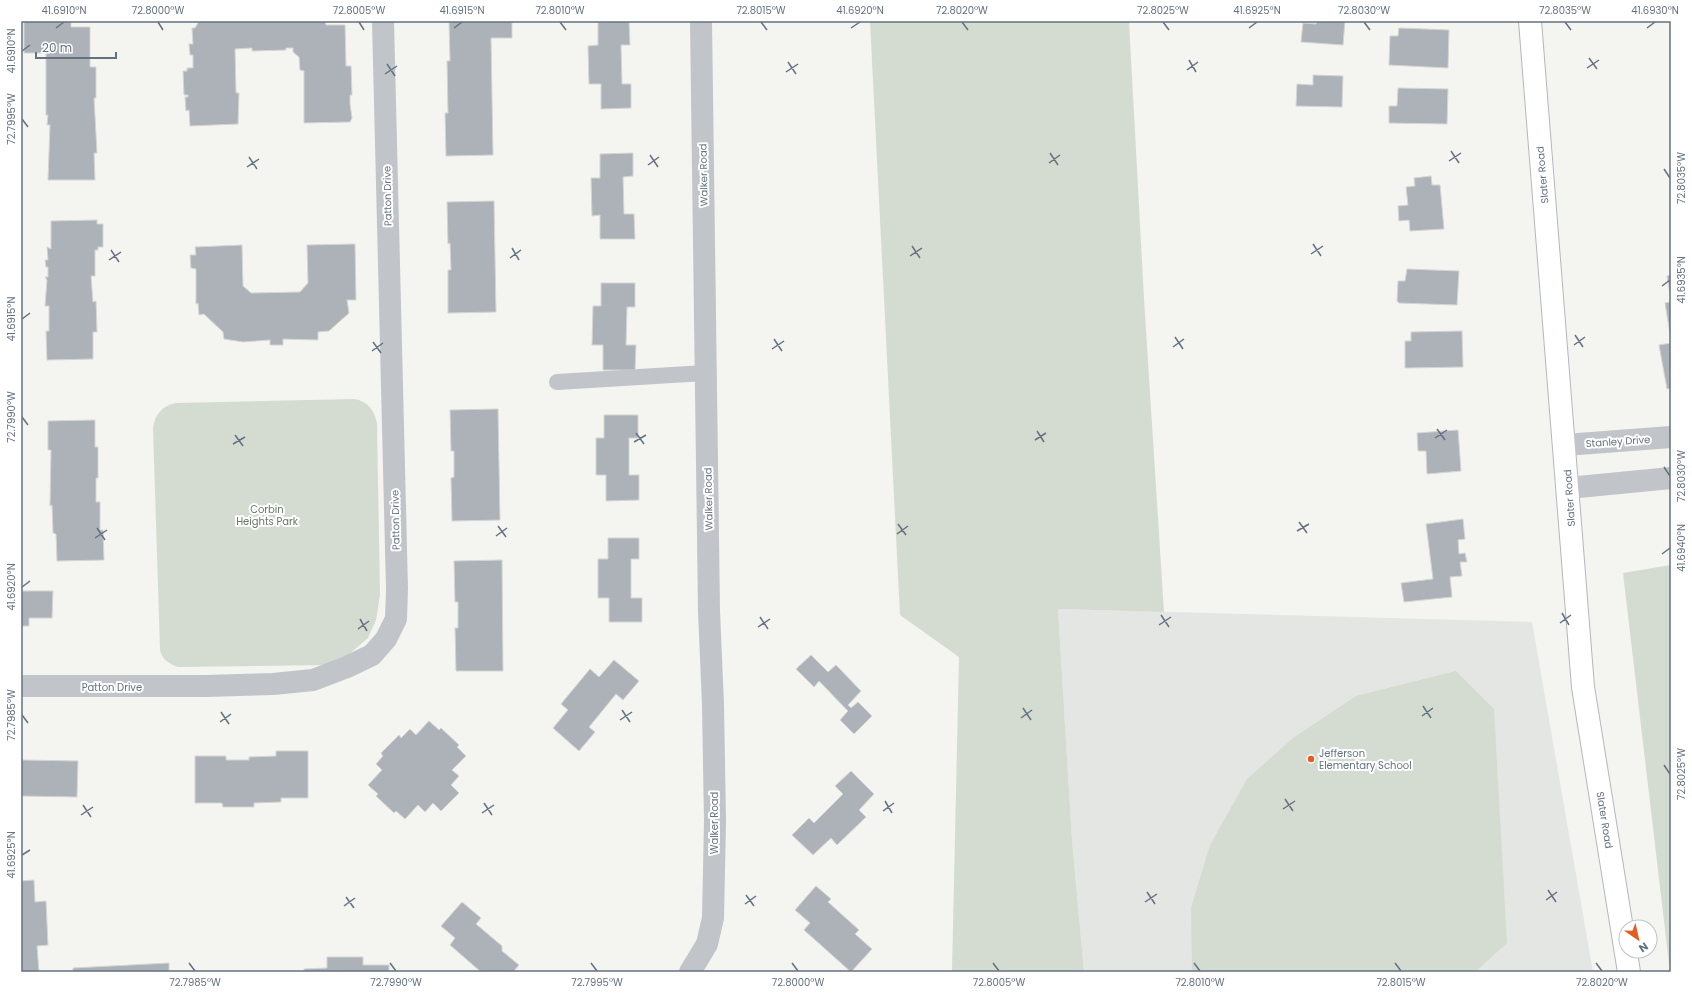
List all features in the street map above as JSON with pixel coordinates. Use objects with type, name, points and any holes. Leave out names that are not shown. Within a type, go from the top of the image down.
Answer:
[{"type":"main road","name":"Slater Road","points":[[1530,21],[1584,686],[1629,972]]},
{"type":"street","name":"Patton Drive","points":[[21,686],[206,686],[273,684],[313,680],[347,668],[372,655],[386,639],[396,619],[397,589],[383,21]]},
{"type":"street","name":"Walker Road","points":[[690,972],[707,944],[713,918],[715,821],[713,705],[709,611],[701,21]]},
{"type":"street","name":"Stanley Drive","points":[[1565,445],[1671,438]]},
{"type":"street","points":[[1568,488],[1671,478]]},
{"type":"lane","points":[[558,382],[705,373]]},
{"type":"shaded area","name":"Jefferson Elementary School","points":[[1058,609],[1532,622],[1593,972],[1084,972],[1072,840]]},
{"type":"green space","points":[[870,21],[1129,21],[1144,299],[1164,612],[1058,609],[1072,840],[1084,972],[952,972],[959,657],[900,615]]},
{"type":"green space","name":"Corbin Heights Park","points":[[354,399],[367,404],[370,407],[375,415],[377,424],[380,595],[376,620],[368,638],[348,655],[324,665],[178,667],[169,663],[162,656],[160,649],[153,428],[157,415],[167,406],[176,403]]},
{"type":"green space","points":[[1671,565],[1671,972],[1670,972],[1623,573]]},
{"type":"green space","points":[[1456,671],[1494,709],[1507,943],[1475,972],[1192,972],[1191,908],[1210,845],[1247,779],[1293,738],[1356,696]]},
{"type":"building","points":[[24,21],[71,21],[71,27],[90,27],[90,67],[96,67],[96,98],[94,98],[97,153],[94,153],[95,180],[48,180],[50,125],[47,125],[48,115],[46,115],[46,53],[24,53]]},
{"type":"building","points":[[199,21],[325,21],[326,25],[345,25],[346,66],[351,66],[352,95],[350,95],[350,104],[352,118],[350,122],[304,123],[304,71],[300,70],[299,57],[293,52],[293,48],[286,48],[286,50],[252,51],[252,48],[235,49],[236,93],[239,93],[238,124],[190,126],[189,110],[186,111],[185,97],[188,97],[188,95],[184,95],[183,71],[187,71],[187,68],[193,68],[193,55],[190,55],[189,44],[193,44],[192,28],[195,28]]},
{"type":"building","points":[[449,21],[512,21],[512,38],[491,38],[493,155],[446,156],[445,113],[448,113],[447,61],[450,61]]},
{"type":"building","points":[[629,21],[630,45],[621,45],[622,84],[631,84],[631,108],[601,109],[601,84],[589,84],[588,46],[598,45],[598,22]]},
{"type":"building","points":[[1317,21],[1345,21],[1343,45],[1301,42],[1303,23],[1316,24]]},
{"type":"building","points":[[1399,28],[1449,30],[1448,68],[1389,65],[1390,36],[1398,36]]},
{"type":"building","points":[[1313,75],[1343,76],[1342,107],[1296,106],[1297,84],[1313,85]]},
{"type":"building","points":[[1398,88],[1448,89],[1447,124],[1389,123],[1389,106],[1397,106]]},
{"type":"building","points":[[633,153],[633,176],[623,177],[624,214],[634,214],[635,239],[600,239],[600,215],[592,216],[591,178],[600,178],[600,154]]},
{"type":"building","points":[[1431,176],[1432,185],[1440,185],[1444,229],[1410,231],[1409,220],[1399,221],[1398,206],[1408,205],[1406,187],[1415,186],[1414,178]]},
{"type":"building","points":[[494,201],[496,312],[448,313],[448,270],[451,270],[450,243],[448,244],[447,202]]},
{"type":"building","points":[[97,220],[97,224],[103,224],[103,247],[98,247],[98,250],[95,250],[95,276],[91,276],[93,302],[96,301],[97,332],[93,332],[93,359],[47,360],[46,331],[49,331],[49,306],[45,306],[47,280],[45,277],[48,277],[48,267],[46,267],[45,260],[48,260],[47,247],[51,249],[51,221]]},
{"type":"building","points":[[355,244],[356,300],[347,300],[349,313],[329,331],[318,332],[318,340],[283,339],[283,345],[270,345],[270,340],[243,342],[224,339],[223,332],[204,314],[199,315],[198,303],[196,304],[196,269],[191,268],[190,255],[196,255],[195,247],[242,245],[243,286],[251,293],[300,292],[308,283],[307,245]]},
{"type":"building","points":[[1407,269],[1459,271],[1457,305],[1399,303],[1397,301],[1398,281],[1405,281]]},
{"type":"building","points":[[1671,275],[1671,300],[1667,276]]},
{"type":"building","points":[[601,283],[635,283],[635,307],[627,307],[626,345],[636,345],[635,370],[603,370],[603,345],[592,345],[593,306],[601,306]]},
{"type":"building","points":[[1671,302],[1671,340],[1665,303]]},
{"type":"building","points":[[1462,331],[1463,367],[1405,368],[1405,341],[1411,341],[1411,332]]},
{"type":"building","points":[[1671,343],[1671,388],[1667,389],[1659,345]]},
{"type":"building","points":[[498,409],[500,520],[452,521],[451,478],[454,477],[454,451],[451,451],[450,410]]},
{"type":"building","points":[[604,415],[638,415],[638,438],[629,438],[629,475],[639,475],[639,500],[606,501],[606,475],[596,475],[596,438],[604,438]]},
{"type":"building","points":[[95,420],[95,447],[98,447],[96,502],[100,502],[100,530],[103,530],[104,560],[57,561],[56,534],[53,533],[52,505],[50,506],[51,450],[48,450],[48,421]]},
{"type":"building","points":[[1458,430],[1461,471],[1427,474],[1426,451],[1418,451],[1417,433]]},
{"type":"building","points":[[1463,519],[1465,539],[1458,540],[1459,554],[1465,553],[1467,562],[1460,562],[1462,576],[1450,577],[1452,597],[1404,602],[1401,583],[1433,579],[1426,524]]},
{"type":"building","points":[[608,538],[639,538],[639,559],[631,559],[631,598],[642,598],[642,622],[609,622],[609,598],[598,598],[598,559],[608,559]]},
{"type":"building","points":[[502,560],[503,671],[456,671],[455,628],[458,628],[458,602],[455,602],[454,561]]},
{"type":"building","points":[[21,591],[53,591],[52,618],[29,618],[29,626],[21,626]]},
{"type":"building","points":[[811,655],[828,672],[836,665],[861,691],[848,705],[851,708],[858,702],[872,716],[854,734],[840,720],[848,711],[819,681],[814,687],[796,669]]},
{"type":"building","points":[[614,660],[639,681],[623,700],[616,694],[589,727],[595,732],[579,751],[553,728],[568,710],[561,704],[590,669],[599,677]]},
{"type":"building","points":[[429,721],[439,730],[441,728],[459,745],[457,747],[466,756],[452,770],[459,776],[451,785],[459,793],[441,811],[433,803],[425,812],[418,805],[405,819],[396,811],[394,813],[376,796],[378,794],[368,785],[382,770],[376,764],[383,756],[381,753],[399,735],[401,738],[410,729],[416,735]]},
{"type":"building","points":[[276,751],[308,751],[308,798],[281,798],[281,802],[254,803],[254,807],[223,807],[222,803],[195,803],[195,756],[226,756],[226,760],[249,760],[249,757],[276,756]]},
{"type":"building","points":[[21,760],[78,761],[77,797],[21,796]]},
{"type":"building","points":[[851,771],[874,794],[859,810],[866,817],[837,845],[831,838],[813,855],[792,835],[809,818],[814,823],[843,794],[835,786]]},
{"type":"building","points":[[34,880],[35,902],[46,901],[48,945],[37,946],[39,972],[21,972],[21,881]]},
{"type":"building","points":[[816,886],[831,899],[828,902],[859,930],[855,934],[872,949],[851,972],[804,930],[810,923],[795,910]]},
{"type":"building","points":[[462,902],[481,918],[476,924],[502,946],[502,951],[519,965],[513,972],[481,972],[450,945],[455,938],[441,926]]},
{"type":"building","points":[[327,957],[363,957],[363,965],[389,965],[389,972],[304,972],[304,969],[327,968]]},
{"type":"building","points":[[169,963],[169,972],[73,972],[73,968]]},
{"type":"place","name":"Jefferson Elementary School","points":[[1311,759]]}]
